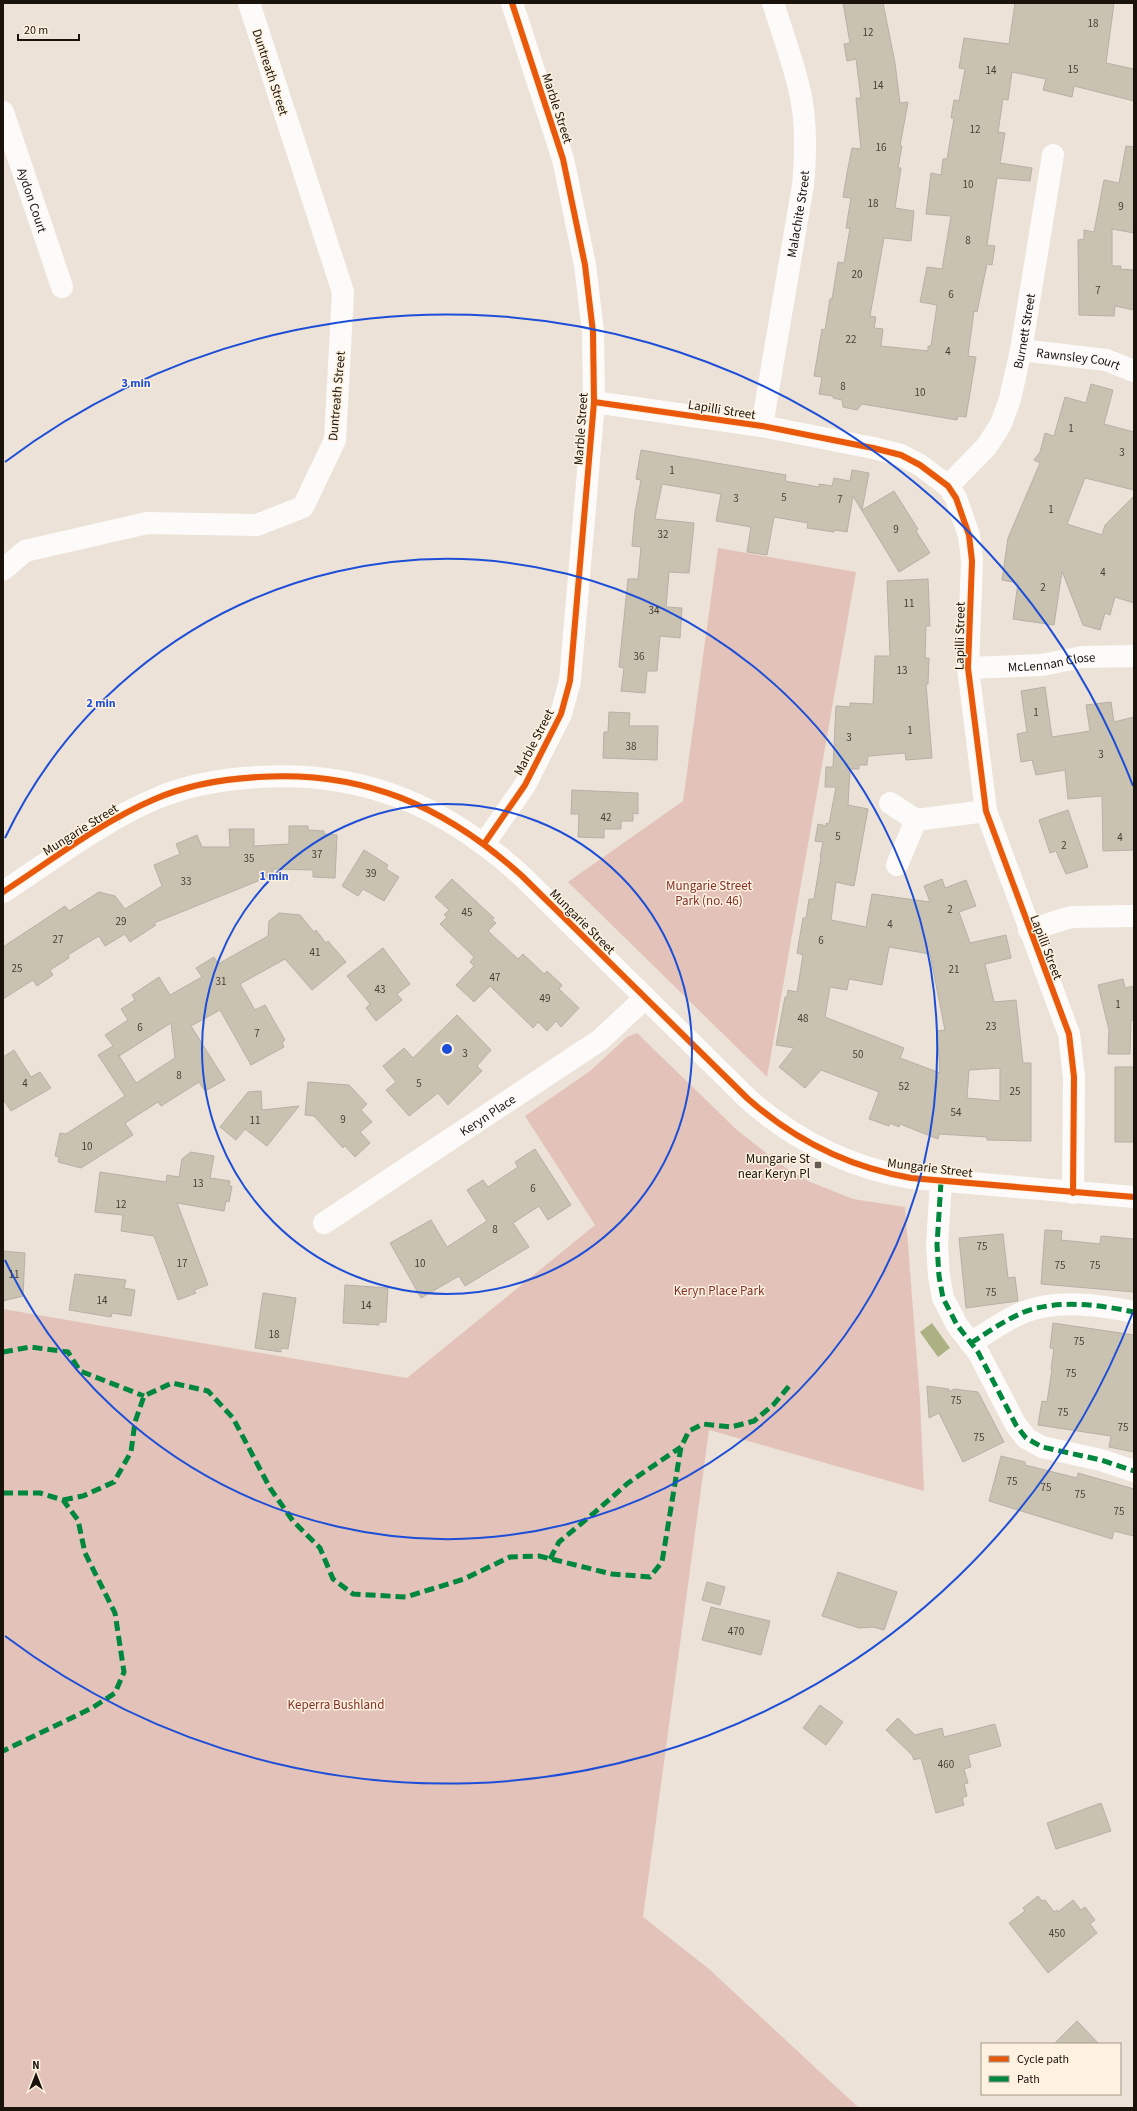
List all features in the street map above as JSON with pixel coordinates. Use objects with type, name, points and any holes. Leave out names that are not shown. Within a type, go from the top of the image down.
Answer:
[{"type":"street","name":"Duntreath Street","points":[[3,570],[25,551],[148,522],[257,525],[304,507],[335,440],[342,292],[249,3]]},
{"type":"street","name":"Marble Street","points":[[484,844],[525,784],[561,714],[570,681],[594,402],[593,332],[585,265],[563,159],[512,3]]},
{"type":"street","name":"Malachite Street","points":[[762,426],[803,185],[805,160],[804,121],[800,89],[773,3]]},
{"type":"street","name":"Aydon Court","points":[[3,112],[62,287]]},
{"type":"street","name":"Burnett Street","points":[[948,486],[987,446],[1001,424],[1010,399],[1021,350],[1053,155]]},
{"type":"street","name":"Rawnsley Court","points":[[1021,350],[1106,360],[1134,371]]},
{"type":"street","name":"Lapilli Street","points":[[594,402],[762,426],[873,448],[901,455],[920,465],[948,486],[963,516],[970,535],[972,561],[968,668],[986,811],[1029,930],[1069,1034],[1074,1077],[1073,1192]]},
{"type":"street","name":"McLennan Close","points":[[968,668],[1042,665],[1082,657],[1134,656]]},
{"type":"street","name":"Mungarie Street","points":[[3,892],[134,808],[181,790],[212,782],[243,778],[298,776],[328,778],[359,784],[409,800],[458,826],[484,844],[522,876],[748,1098],[788,1131],[826,1152],[869,1169],[897,1176],[941,1182],[1134,1197]]},
{"type":"street","points":[[890,803],[916,820],[986,811]]},
{"type":"street","points":[[897,865],[916,820]]},
{"type":"street","points":[[1029,930],[1071,917],[1134,916]]},
{"type":"street","name":"Keryn Place","points":[[324,1223],[600,1040],[645,998]]},
{"type":"street","points":[[941,1182],[937,1236],[940,1284],[945,1304],[982,1360],[1012,1418],[1026,1438],[1046,1449],[1101,1460],[1134,1471]]},
{"type":"street","points":[[971,1342],[1008,1319],[1039,1308],[1087,1306],[1134,1312]]},
{"type":"green space","name":"Mungarie Street Park (no. 46)","points":[[718,548],[856,572],[767,1077],[568,882],[683,801]]},
{"type":"green space","name":"Keperra Bushland","points":[[637,1033],[737,1130],[780,1164],[808,1181],[853,1199],[905,1207],[920,1399],[924,1491],[709,1430],[643,1917],[709,1969],[859,2108],[3,2108],[3,1309],[407,1378],[595,1225],[525,1116],[590,1071],[627,1037]]},
{"type":"shaded area","points":[[932,1323],[950,1348],[938,1357],[920,1332]]},
{"type":"building","points":[[843,3],[883,3],[895,63],[900,103],[908,102],[900,146],[902,146],[898,168],[901,168],[895,208],[914,211],[911,241],[884,238],[870,316],[876,317],[874,328],[883,329],[881,346],[928,351],[928,346],[931,346],[937,305],[920,302],[927,267],[942,269],[951,216],[926,214],[931,173],[941,175],[943,159],[947,159],[954,118],[951,118],[954,100],[959,101],[965,69],[959,68],[964,38],[1009,44],[1015,3],[1114,3],[1106,63],[1134,69],[1134,101],[1074,86],[1072,97],[1043,90],[1046,79],[1012,72],[1008,100],[1003,99],[998,132],[1005,133],[1000,163],[1032,168],[1030,181],[997,178],[987,245],[995,246],[992,265],[987,264],[977,312],[974,311],[968,356],[976,357],[966,417],[958,416],[957,420],[862,404],[857,410],[843,407],[842,400],[833,398],[833,396],[819,394],[822,377],[814,376],[822,329],[825,330],[838,262],[844,263],[850,228],[846,228],[851,198],[843,197],[852,148],[861,149],[856,98],[861,98],[856,59],[847,61],[844,44],[850,43]]},
{"type":"building","points":[[1126,146],[1134,147],[1134,233],[1112,229],[1112,266],[1121,266],[1120,269],[1134,270],[1134,310],[1115,306],[1114,316],[1079,315],[1078,240],[1084,239],[1084,230],[1094,232],[1104,180],[1119,183]]},
{"type":"building","points":[[1091,384],[1113,390],[1104,424],[1134,432],[1134,490],[1085,478],[1067,524],[1102,535],[1105,525],[1134,496],[1134,603],[1115,597],[1110,615],[1105,613],[1100,630],[1083,625],[1062,571],[1054,625],[1013,619],[1018,583],[1002,580],[1008,538],[1040,463],[1034,460],[1040,452],[1045,433],[1054,436],[1065,397],[1086,403]]},
{"type":"building","points":[[641,450],[786,475],[785,481],[819,487],[819,484],[832,486],[834,478],[850,481],[852,470],[869,473],[862,510],[894,491],[918,529],[916,531],[930,553],[899,572],[853,496],[847,532],[835,530],[834,532],[807,528],[808,523],[774,517],[767,555],[747,552],[751,527],[716,521],[721,494],[662,484],[655,519],[694,523],[689,573],[669,572],[666,607],[682,608],[680,638],[660,636],[657,671],[647,671],[645,693],[621,691],[624,668],[619,667],[628,579],[638,579],[641,547],[632,546],[635,512],[641,480],[636,479]]},
{"type":"building","points":[[928,579],[930,626],[926,626],[925,658],[929,658],[928,684],[926,684],[932,758],[906,760],[905,753],[868,756],[867,765],[859,765],[859,769],[850,769],[848,805],[868,809],[854,886],[836,882],[831,920],[866,927],[872,894],[930,902],[924,886],[942,879],[945,888],[966,880],[976,906],[959,912],[970,943],[1006,935],[1011,958],[985,964],[994,1002],[1016,1000],[1023,1063],[1031,1063],[1031,1141],[987,1140],[987,1137],[939,1134],[938,1139],[900,1124],[899,1127],[890,1123],[889,1126],[869,1119],[879,1092],[821,1070],[805,1088],[779,1067],[794,1048],[776,1045],[785,997],[787,997],[788,990],[797,992],[803,955],[797,953],[803,918],[806,918],[809,899],[814,899],[823,842],[815,841],[818,824],[826,826],[826,823],[829,824],[836,787],[825,787],[826,767],[833,767],[836,706],[850,707],[850,703],[873,704],[875,656],[890,656],[887,581]],"holes":[[[889,947],[930,954],[945,1030],[937,1031],[940,1073],[900,1058],[904,1048],[825,1017],[830,987],[847,990],[849,979],[882,985]],[[1000,1068],[1000,1101],[967,1098],[969,1070]]]},
{"type":"building","points":[[1045,687],[1052,737],[1090,731],[1086,705],[1111,702],[1114,722],[1134,717],[1134,850],[1103,851],[1102,796],[1068,799],[1065,770],[1036,775],[1032,760],[1021,762],[1017,734],[1027,732],[1021,691]]},
{"type":"building","points":[[609,712],[630,713],[629,726],[658,726],[657,760],[603,758],[604,732],[608,732]]},
{"type":"building","points":[[572,790],[638,793],[638,814],[633,813],[633,821],[621,821],[621,829],[604,829],[604,838],[578,837],[579,814],[571,814]]},
{"type":"building","points":[[1068,810],[1088,867],[1066,874],[1056,851],[1050,853],[1039,820]]},
{"type":"building","points":[[289,826],[308,826],[308,830],[324,831],[324,834],[337,835],[335,878],[313,877],[313,870],[273,869],[273,875],[267,875],[268,877],[154,923],[156,925],[130,942],[125,934],[105,946],[99,936],[68,955],[69,958],[50,970],[53,975],[37,986],[33,980],[3,999],[3,947],[65,906],[69,911],[99,892],[115,896],[125,909],[162,886],[154,865],[180,854],[176,844],[197,835],[202,847],[230,847],[229,829],[254,829],[254,846],[289,844]]},
{"type":"building","points":[[364,850],[388,865],[386,869],[399,877],[384,901],[363,889],[358,896],[342,886]]},
{"type":"building","points":[[452,879],[494,918],[492,920],[496,923],[488,931],[518,959],[523,954],[544,974],[547,971],[562,985],[559,989],[579,1008],[561,1027],[556,1021],[547,1031],[538,1022],[533,1028],[490,986],[474,1002],[456,985],[474,966],[470,962],[474,957],[440,924],[447,917],[444,915],[449,910],[435,897]]},
{"type":"building","points":[[279,913],[300,915],[314,932],[316,930],[326,943],[328,941],[346,962],[312,990],[285,959],[240,984],[255,1010],[265,1005],[285,1040],[282,1042],[284,1047],[251,1065],[220,1010],[191,1026],[225,1080],[205,1091],[199,1082],[161,1106],[158,1102],[125,1123],[133,1135],[81,1168],[58,1162],[59,1157],[55,1156],[60,1133],[66,1134],[125,1096],[98,1055],[113,1046],[105,1035],[128,1020],[121,1009],[135,1000],[132,995],[159,977],[170,995],[202,977],[196,968],[214,957],[218,964],[268,936],[269,921]],"holes":[[[171,1023],[175,1058],[136,1083],[119,1056]]]},
{"type":"building","points":[[383,948],[410,984],[397,994],[402,1000],[376,1021],[366,1008],[370,1004],[347,976]]},
{"type":"building","points":[[1123,979],[1125,988],[1134,986],[1134,1020],[1131,1020],[1130,1054],[1108,1054],[1109,1030],[1098,985]]},
{"type":"building","points":[[457,1015],[491,1050],[477,1066],[482,1071],[448,1105],[438,1093],[409,1116],[386,1090],[396,1082],[383,1066],[404,1048],[413,1058]]},
{"type":"building","points":[[14,1050],[31,1077],[40,1072],[51,1088],[11,1111],[3,1099],[3,1057]]},
{"type":"building","points":[[1115,1067],[1134,1067],[1134,1142],[1115,1142]]},
{"type":"building","points":[[308,1082],[349,1085],[367,1104],[361,1110],[372,1122],[360,1132],[370,1143],[355,1157],[345,1146],[343,1148],[314,1116],[305,1115]]},
{"type":"building","points":[[261,1091],[262,1110],[299,1106],[267,1146],[245,1129],[236,1140],[220,1127],[248,1092]]},
{"type":"building","points":[[535,1149],[571,1205],[548,1220],[539,1206],[513,1223],[529,1247],[465,1286],[459,1276],[421,1298],[390,1243],[431,1220],[447,1247],[487,1221],[467,1190],[483,1180],[488,1187],[518,1167],[515,1162]]},
{"type":"building","points":[[191,1152],[214,1156],[210,1178],[230,1181],[229,1186],[232,1186],[229,1202],[226,1201],[224,1211],[177,1203],[208,1285],[194,1290],[196,1293],[178,1300],[154,1236],[121,1231],[123,1215],[95,1212],[100,1172],[166,1182],[167,1175],[179,1177],[182,1159]]},
{"type":"building","points":[[1045,1230],[1062,1231],[1061,1240],[1100,1244],[1101,1236],[1134,1239],[1134,1292],[1041,1284]]},
{"type":"building","points":[[1003,1234],[1008,1278],[1015,1277],[1018,1301],[966,1308],[959,1238]]},
{"type":"building","points":[[3,1251],[25,1253],[23,1296],[3,1301]]},
{"type":"building","points":[[75,1274],[126,1280],[124,1288],[135,1290],[131,1316],[112,1313],[111,1317],[69,1310]]},
{"type":"building","points":[[345,1285],[388,1288],[386,1322],[379,1322],[379,1325],[343,1323]]},
{"type":"building","points":[[263,1293],[296,1298],[288,1349],[281,1348],[281,1352],[255,1348]]},
{"type":"building","points":[[1053,1323],[1134,1335],[1134,1452],[1109,1447],[1111,1436],[1038,1425],[1042,1401],[1047,1402],[1052,1369],[1054,1349],[1050,1348]]},
{"type":"building","points":[[927,1386],[949,1389],[949,1392],[954,1389],[978,1392],[1004,1442],[963,1462],[939,1413],[929,1418]]},
{"type":"building","points":[[1001,1456],[1025,1462],[1025,1465],[1077,1478],[1078,1473],[1134,1489],[1134,1536],[1114,1531],[1112,1539],[989,1501]]},
{"type":"building","points":[[838,1572],[897,1592],[884,1630],[873,1627],[859,1628],[822,1616]]},
{"type":"building","points":[[707,1582],[725,1587],[720,1605],[702,1600]]},
{"type":"building","points":[[711,1607],[770,1621],[761,1655],[702,1640]]},
{"type":"building","points":[[820,1705],[843,1722],[826,1745],[803,1728]]},
{"type":"building","points":[[898,1718],[915,1735],[942,1728],[944,1737],[995,1724],[1001,1746],[968,1755],[971,1767],[964,1769],[968,1783],[964,1784],[967,1796],[962,1798],[964,1805],[936,1813],[921,1758],[914,1760],[912,1755],[886,1730]]},
{"type":"building","points":[[1101,1803],[1111,1831],[1056,1849],[1047,1823]]},
{"type":"building","points":[[1038,1896],[1042,1901],[1045,1900],[1054,1912],[1057,1910],[1058,1912],[1073,1900],[1081,1910],[1085,1907],[1095,1920],[1090,1924],[1097,1933],[1048,1973],[1009,1923],[1025,1911],[1023,1908]]},
{"type":"building","points":[[1077,2021],[1098,2043],[1055,2043]]},
{"type":"marked path","points":[[941,1182],[937,1245],[939,1276],[943,1298],[957,1325],[978,1352],[1016,1425],[1026,1438],[1042,1447],[1101,1460],[1134,1471]]},
{"type":"marked path","points":[[971,1343],[1010,1319],[1024,1312],[1037,1308],[1065,1304],[1079,1304],[1134,1312]]},
{"type":"marked path","points":[[3,1352],[30,1347],[68,1352],[80,1371],[144,1396]]},
{"type":"marked path","points":[[63,1500],[83,1496],[114,1482],[131,1452],[135,1422],[144,1396],[172,1383],[208,1391],[233,1418],[270,1488],[293,1521],[320,1548],[333,1579],[353,1594],[406,1597],[464,1579],[510,1557],[539,1556],[612,1574],[650,1577],[662,1562],[681,1447],[689,1431],[703,1424],[731,1427],[754,1421],[774,1404],[790,1385]]},
{"type":"marked path","points":[[550,1559],[559,1542],[628,1483],[681,1447]]},
{"type":"marked path","points":[[3,1493],[40,1493],[63,1500],[78,1520],[85,1553],[115,1613],[124,1672],[115,1693],[92,1708],[3,1751]]},
{"type":"cycle path","points":[[484,844],[525,785],[561,714],[570,681],[594,402],[593,332],[585,265],[563,159],[512,3]]},
{"type":"cycle path","points":[[594,402],[762,426],[901,455],[920,465],[948,486],[956,498],[969,535],[972,561],[968,668],[986,811],[1069,1034],[1074,1077],[1073,1193]]},
{"type":"cycle path","points":[[3,892],[77,842],[115,819],[155,799],[193,786],[232,779],[296,776],[333,780],[367,787],[400,798],[432,812],[463,830],[493,851],[522,876],[747,1098],[784,1127],[823,1150],[865,1167],[911,1178],[1134,1197]]},
{"type":"place","name":"Mungarie St near Keryn Pl","points":[[818,1165]]},
{"type":"park label","name":"Keryn Place Park","points":[[719,1290]]}]
